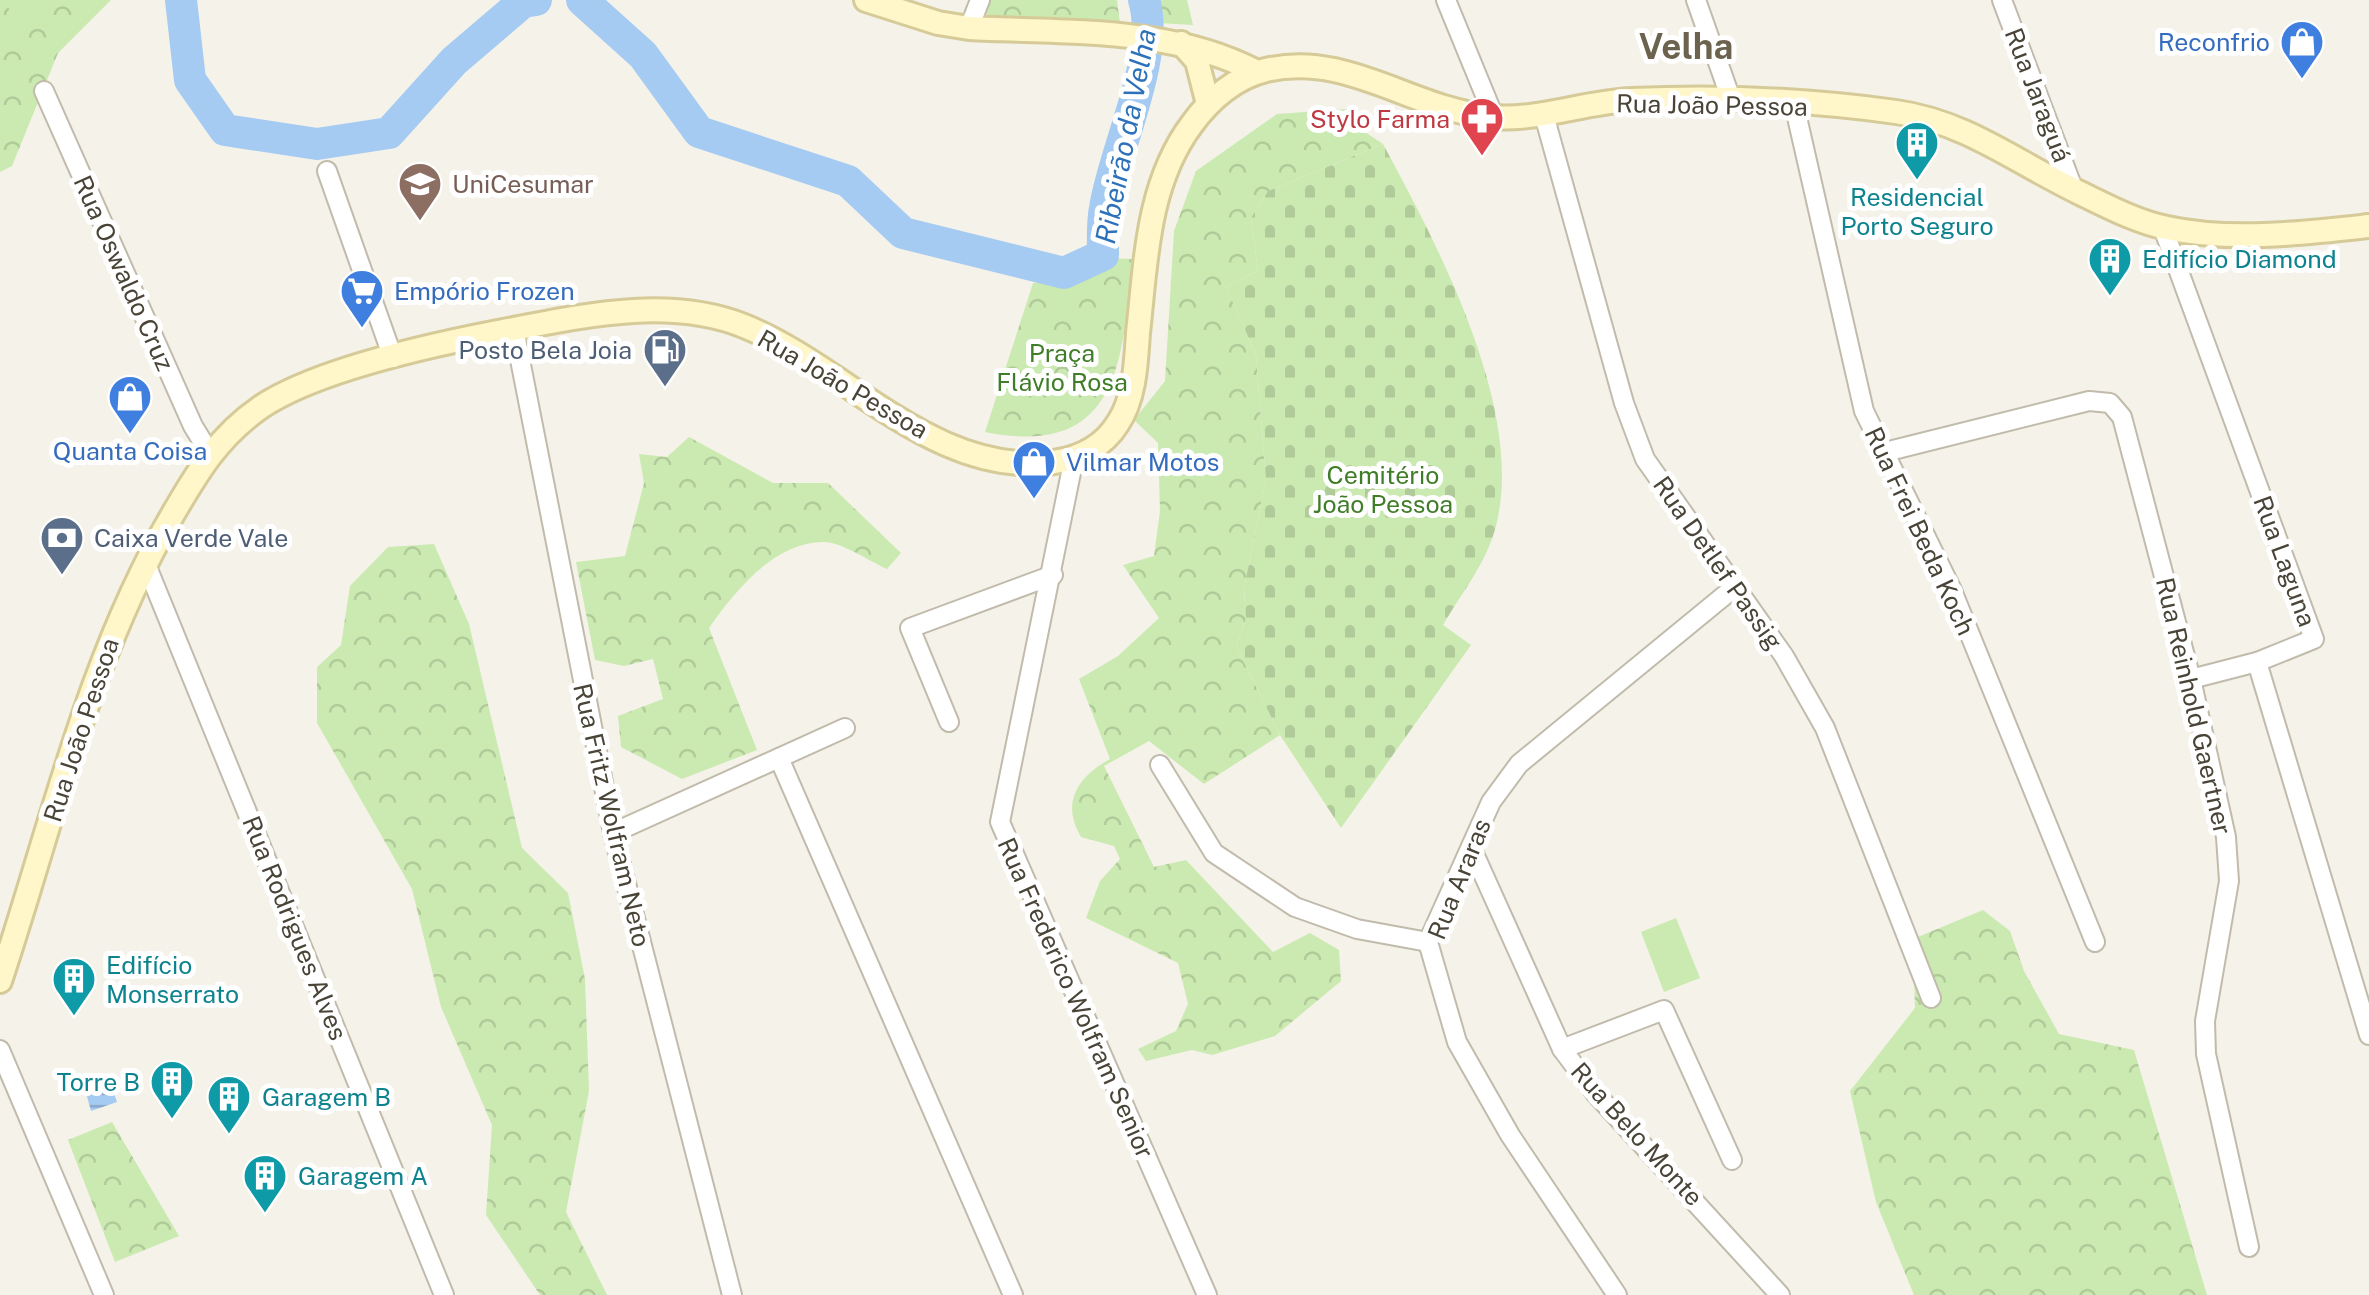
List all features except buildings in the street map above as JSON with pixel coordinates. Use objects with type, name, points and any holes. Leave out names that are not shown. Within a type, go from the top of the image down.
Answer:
[{"type":"main road","points":[[866,0],[968,28],[1110,36],[1186,48],[1240,73]]},
{"type":"main road","points":[[1186,48],[1240,73]]},
{"type":"main road","points":[[1186,48],[1212,100]]},
{"type":"main road","name":"Rua João Pessoa","points":[[0,981],[95,673],[145,562],[209,452],[254,412],[286,392],[394,358],[514,329],[595,314],[644,310],[696,314],[743,326],[948,444],[1013,462],[1074,458],[1098,446],[1117,426],[1129,400],[1147,245],[1158,192],[1176,148],[1212,100],[1240,73],[1303,65],[1349,71],[1444,108],[1494,117],[1544,115],[1622,100],[1794,104],[1925,117],[2003,147],[2074,191],[2163,228],[2222,234],[2369,226]]},
{"type":"street","points":[[968,28],[980,0]]},
{"type":"street","points":[[1446,0],[1494,117]]},
{"type":"street","points":[[1696,0],[1732,102]]},
{"type":"street","name":"Rua Jaraguá","points":[[2002,0],[2074,191]]},
{"type":"street","name":"Rua Oswaldo Cruz","points":[[44,91],[193,426],[209,452]]},
{"type":"street","name":"Rua Frei Beda Koch","points":[[1794,104],[1864,411],[1881,453],[1951,588],[2096,942]]},
{"type":"street","name":"Rua Detlef Passig","points":[[1544,115],[1624,403],[1645,459],[1736,586],[1825,728],[1931,998]]},
{"type":"street","points":[[326,172],[394,358]]},
{"type":"street","name":"Rua Laguna","points":[[2163,228],[2314,639],[2257,662]]},
{"type":"street","name":"Rua Fritz Wolfram Neto","points":[[514,329],[613,833],[732,1295]]},
{"type":"street","name":"Rua Reinhold Gaertner","points":[[1881,453],[2089,401],[2110,403],[2122,417],[2191,679],[2226,837],[2229,881],[2205,1021],[2206,1054],[2249,1247]]},
{"type":"street","name":"Rua Frederico Wolfram Senior","points":[[1074,458],[1000,822],[1208,1295]]},
{"type":"street","name":"Rua Rodrigues Alves","points":[[145,562],[444,1295]]},
{"type":"street","points":[[949,722],[910,628],[1053,575]]},
{"type":"street","name":"Rua Araras","points":[[1616,1295],[1510,1135],[1457,1042],[1428,942],[1491,802],[1518,764],[1736,586]]},
{"type":"street","points":[[2191,679],[2257,662],[2369,1035]]},
{"type":"street","points":[[613,833],[845,728]]},
{"type":"street","points":[[779,758],[1013,1295]]},
{"type":"street","points":[[1160,765],[1214,853],[1294,907],[1357,929],[1428,942]]},
{"type":"street","name":"Rua Belo Monte","points":[[1471,847],[1562,1049],[1595,1093],[1780,1295]]},
{"type":"street","points":[[1562,1049],[1664,1010],[1732,1160]]},
{"type":"street","points":[[0,1050],[104,1295]]},
{"type":"green space","points":[[0,0],[111,0],[58,53],[12,166],[0,172]]},
{"type":"green space","points":[[4,0],[62,0],[18,25]]},
{"type":"green space","points":[[990,0],[1117,0],[1120,23],[986,17]]},
{"type":"green space","points":[[1151,0],[1187,0],[1193,25],[1158,23]]},
{"type":"green space","points":[[1347,109],[1365,132],[1383,144],[1268,191],[1251,218],[1258,271],[1226,286],[1256,355],[1266,480],[1244,588],[1246,619],[1236,646],[1280,735],[1204,784],[1149,741],[1104,766],[1154,867],[1186,860],[1273,952],[1310,933],[1339,950],[1341,981],[1275,1036],[1212,1055],[1192,1050],[1146,1061],[1138,1049],[1176,1031],[1188,1004],[1178,963],[1086,918],[1100,881],[1120,859],[1114,846],[1081,837],[1072,812],[1082,782],[1110,759],[1079,679],[1118,656],[1159,618],[1123,565],[1154,556],[1160,511],[1158,443],[1134,420],[1165,381],[1174,231],[1196,171],[1277,114]]},
{"type":"green space","name":"Cemitério João Pessoa","points":[[1383,144],[1429,232],[1474,336],[1500,442],[1501,493],[1488,550],[1443,625],[1471,645],[1341,828],[1280,735],[1236,646],[1246,619],[1244,588],[1266,480],[1256,355],[1226,286],[1258,271],[1251,218],[1268,191]]},
{"type":"green space","name":"Praça Flávio Rosa","points":[[1108,258],[1132,259],[1124,333],[1117,366],[1105,394],[1088,416],[1063,431],[1029,437],[985,432],[1033,283],[1077,281]]},
{"type":"green space","points":[[689,437],[773,483],[828,483],[901,553],[887,569],[838,545],[805,544],[772,560],[743,585],[709,628],[757,750],[682,779],[621,747],[618,716],[663,699],[653,659],[624,666],[595,660],[576,562],[625,556],[644,483],[639,454],[667,457]]},
{"type":"green space","points":[[434,544],[469,624],[522,848],[568,893],[585,979],[589,1091],[566,1212],[607,1295],[540,1295],[486,1215],[492,1125],[441,1007],[412,889],[317,723],[317,667],[341,645],[350,586],[388,547]]},
{"type":"green space","points":[[1983,910],[2010,931],[2024,971],[2059,1034],[2134,1050],[2207,1295],[1914,1295],[1876,1202],[1850,1091],[1915,1008],[1913,939]]},
{"type":"green space","points":[[1676,918],[1700,978],[1664,992],[1641,932]]},
{"type":"green space","points":[[112,1122],[179,1236],[115,1262],[68,1140]]},
{"type":"water","points":[[111,1084],[117,1102],[91,1111],[86,1093]]},
{"type":"waterway","name":"Ribeirão da Velha","points":[[181,0],[190,80],[225,130],[317,144],[389,133],[454,61],[523,2],[536,0]]},
{"type":"waterway","name":"Ribeirão da Velha","points":[[582,0],[643,55],[699,132],[848,181],[903,233],[1064,273],[1103,255],[1110,184],[1142,75],[1148,23],[1144,0]]},
{"type":"place","name":"Reconfrio","points":[[2302,80]]},
{"type":"place","name":"Stylo Farma","points":[[1482,157]]},
{"type":"place","name":"Residencial Porto Seguro","points":[[1917,181]]},
{"type":"place","name":"UniCesumar","points":[[420,222]]},
{"type":"place","name":"Edifício Diamond","points":[[2110,297]]},
{"type":"place","name":"Empório Frozen","points":[[362,329]]},
{"type":"place","name":"Posto Bela Joia","points":[[665,388]]},
{"type":"place","name":"Quanta Coisa","points":[[130,435]]},
{"type":"place","name":"Vilmar Motos","points":[[1034,500]]},
{"type":"place","name":"Caixa Verde Vale","points":[[62,576]]},
{"type":"place","name":"Edifício Monserrato","points":[[74,1017]]},
{"type":"place","name":"Torre B","points":[[172,1120]]},
{"type":"place","name":"Garagem B","points":[[229,1135]]},
{"type":"place","name":"Garagem A","points":[[265,1214]]},
{"type":"district","name":"Velha","points":[[1686,46]]}]
